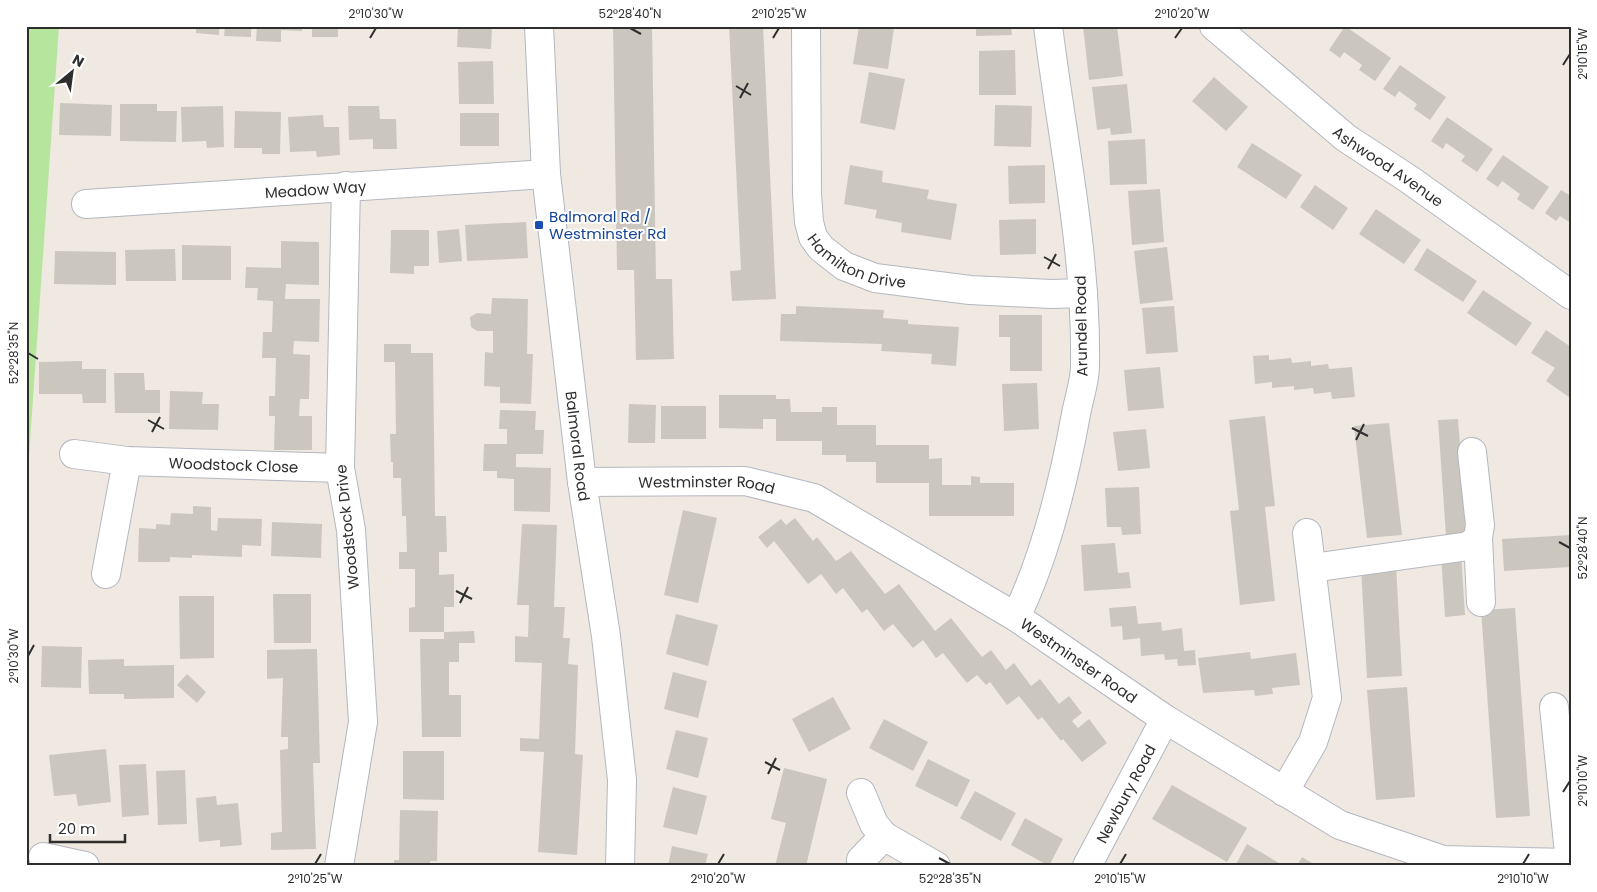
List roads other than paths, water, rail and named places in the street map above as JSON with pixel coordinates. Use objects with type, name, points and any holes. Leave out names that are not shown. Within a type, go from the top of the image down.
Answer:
[{"type":"street","name":"Balmoral Road","points":[[539,26],[546,174],[582,482],[606,636],[622,780],[620,866]]},
{"type":"street","name":"Hamilton Drive","points":[[806,26],[806,194],[809,222],[813,237],[821,248],[844,266],[875,278],[970,290],[1083,293]]},
{"type":"street","name":"Arundel Road","points":[[1016,618],[1028,591],[1068,462],[1085,368],[1083,293],[1075,214],[1048,26]]},
{"type":"street","name":"Ashwood Avenue","points":[[1214,26],[1346,138],[1571,295]]},
{"type":"street","name":"Meadow Way","points":[[86,204],[546,174]]},
{"type":"street","name":"Woodstock Drive","points":[[339,866],[363,722],[351,530],[340,468],[346,186]]},
{"type":"street","points":[[1472,452],[1480,525],[1478,538],[1481,602]]},
{"type":"street","name":"Woodstock Close","points":[[74,454],[127,461],[340,468]]},
{"type":"street","points":[[106,574],[123,493],[127,461]]},
{"type":"street","name":"Westminster Road","points":[[582,482],[745,481],[814,498],[1016,618],[1165,719],[1340,825],[1443,860],[1570,863]]},
{"type":"street","points":[[1284,792],[1312,742],[1327,698],[1308,533]]},
{"type":"street","points":[[1312,568],[1469,546],[1478,538]]},
{"type":"street","points":[[1554,707],[1564,747],[1570,863]]},
{"type":"street","name":"Newbury Road","points":[[1087,866],[1165,719]]},
{"type":"street","points":[[861,793],[874,824],[884,836],[936,866]]},
{"type":"street","points":[[861,860],[884,836]]},
{"type":"street","points":[[43,857],[84,866]]},
{"type":"place","name":"Balmoral Rd / Westminster Rd","points":[[539,225]]}]
